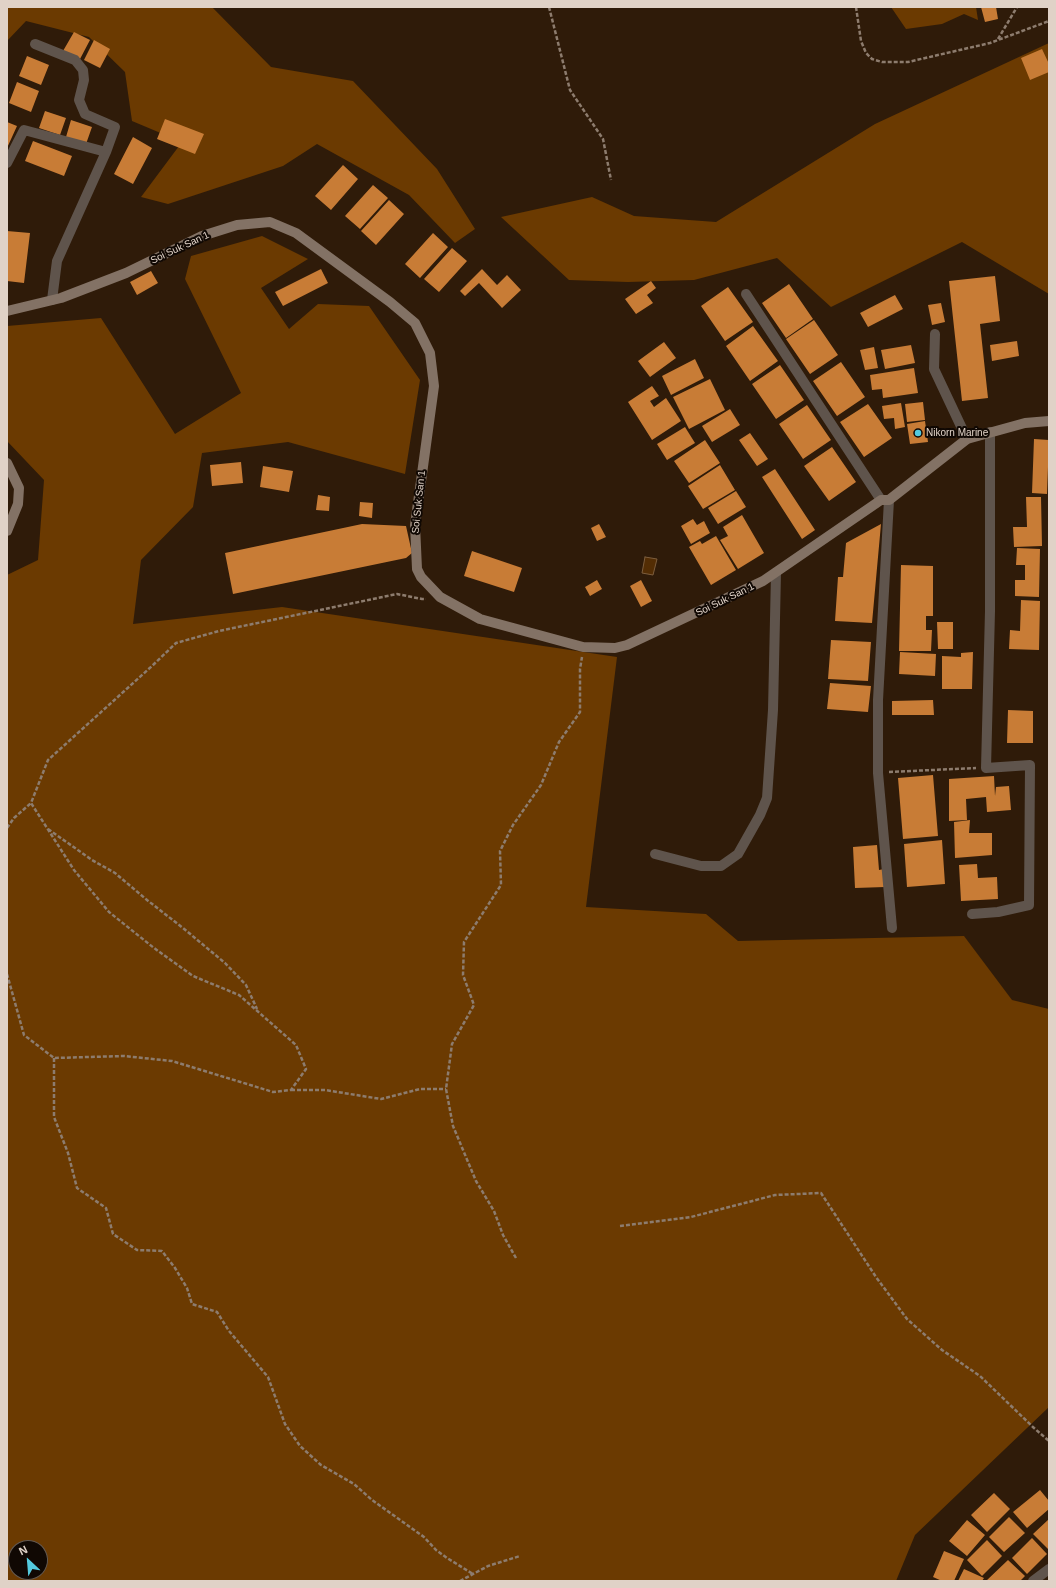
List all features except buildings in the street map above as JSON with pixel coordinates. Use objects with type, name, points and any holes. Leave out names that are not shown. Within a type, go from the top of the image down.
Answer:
[{"type":"street","points":[[35,44],[75,60],[83,70],[84,80],[78,100],[85,114],[115,127],[106,152],[57,261],[52,300]]},
{"type":"street","points":[[7,163],[24,130],[106,152]]},
{"type":"street","name":"Soi Suk San 1","points":[[7,311],[52,300],[126,273],[202,236],[237,225],[270,222],[296,234],[390,302],[414,323],[430,353],[434,386],[415,525],[417,569],[421,577],[440,597],[480,618],[584,647],[614,648],[638,641],[763,581],[885,500],[967,439],[1025,423],[1049,421]]},
{"type":"street","points":[[746,294],[885,500],[878,700],[878,773],[892,928]]},
{"type":"street","points":[[935,334],[934,369],[967,439]]},
{"type":"street","points":[[972,914],[998,912],[1029,905],[1030,765],[986,768],[990,611],[990,432]]},
{"type":"street","points":[[7,462],[19,488],[18,504],[7,531]]},
{"type":"street","points":[[655,854],[701,866],[721,866],[738,854],[760,815],[767,798],[773,710],[776,573]]},
{"type":"street","points":[[1033,1581],[1049,1569]]},
{"type":"path","points":[[549,7],[570,90],[603,139],[610,180]]},
{"type":"path","points":[[856,7],[861,42],[866,53],[872,59],[882,62],[908,62],[990,43],[1049,21]]},
{"type":"path","points":[[998,40],[1017,7]]},
{"type":"path","points":[[7,828],[14,818],[31,803],[48,760],[176,643],[219,631],[398,594],[422,599],[440,597]]},
{"type":"path","points":[[516,1258],[503,1235],[494,1211],[476,1181],[453,1126],[446,1089],[452,1044],[474,1005],[463,975],[464,942],[501,885],[500,851],[514,825],[541,786],[559,742],[580,712],[580,669],[584,647]]},
{"type":"path","points":[[878,773],[986,768]]},
{"type":"path","points":[[31,803],[74,870],[109,912],[154,948],[193,976],[239,995],[296,1045],[306,1069],[291,1090]]},
{"type":"path","points":[[46,827],[92,860],[115,874],[219,958],[246,985],[258,1011]]},
{"type":"path","points":[[7,974],[24,1035],[54,1058],[124,1056],[172,1061],[273,1092],[291,1090],[325,1090],[381,1099],[420,1089],[446,1089]]},
{"type":"path","points":[[54,1058],[54,1117],[68,1153],[77,1188],[106,1208],[113,1234],[137,1250],[162,1252],[175,1268],[187,1288],[192,1304],[217,1312],[229,1331],[268,1377],[285,1424],[300,1446],[321,1465],[354,1484],[372,1500],[424,1537],[436,1550],[473,1574]]},
{"type":"path","points":[[620,1226],[691,1217],[775,1196],[821,1193],[876,1277],[907,1320],[942,1350],[980,1376],[1034,1428],[1049,1440]]},
{"type":"path","points":[[460,1581],[488,1566],[520,1556]]},
{"type":"shaded area","points":[[7,7],[212,7],[271,67],[353,81],[437,169],[475,229],[455,243],[409,195],[317,144],[283,166],[168,204],[141,197],[182,142],[132,121],[125,72],[89,37],[26,21],[7,41]]},
{"type":"shaded area","points":[[891,7],[976,7],[978,20],[964,14],[942,24],[906,29]]},
{"type":"shaded area","points":[[1049,43],[1049,294],[962,242],[831,307],[777,258],[694,280],[628,282],[569,280],[501,217],[592,197],[634,216],[716,222],[875,124]]},
{"type":"shaded area","points":[[262,236],[308,259],[261,288],[289,329],[318,304],[369,306],[420,380],[405,474],[288,442],[202,453],[193,507],[141,560],[133,624],[282,607],[617,657],[586,907],[706,914],[738,941],[964,936],[1012,1000],[1049,1009],[1049,1407],[915,1535],[896,1581],[7,1581],[7,575],[38,560],[44,480],[7,441],[7,326],[101,318],[175,434],[241,393],[185,279],[191,256]]},
{"type":"shaded area","points":[[645,557],[657,559],[653,575],[642,573]]},
{"type":"place","name":"Nikorn Marine","points":[[918,433]]}]
